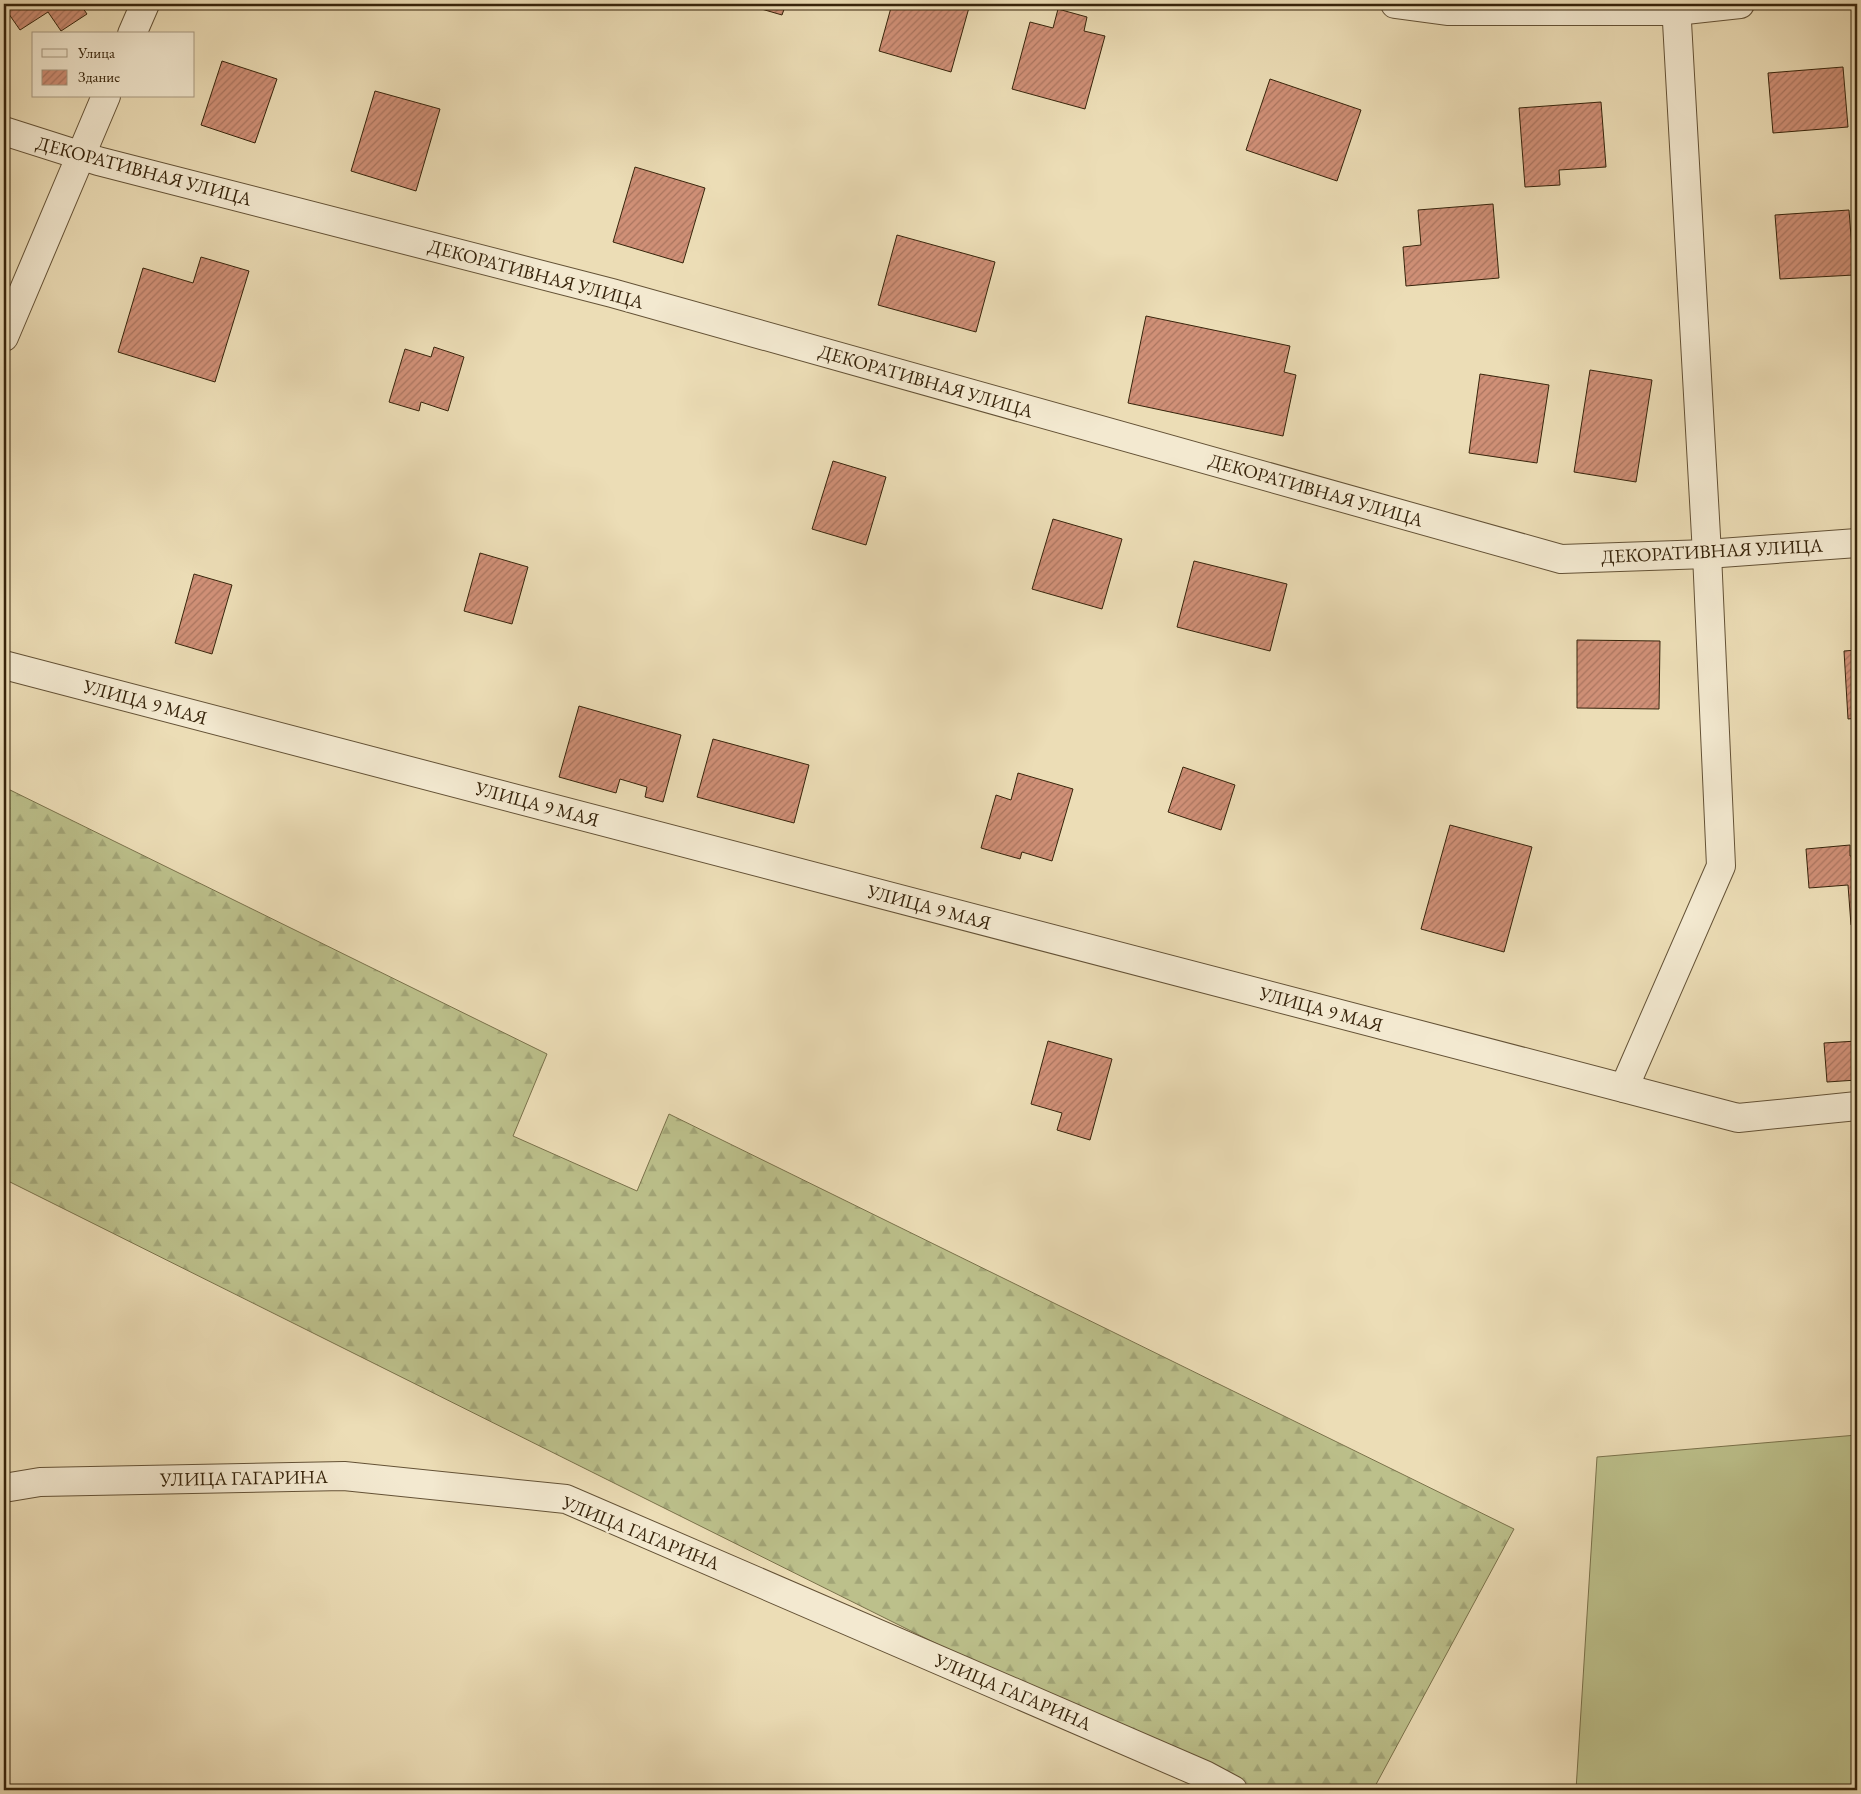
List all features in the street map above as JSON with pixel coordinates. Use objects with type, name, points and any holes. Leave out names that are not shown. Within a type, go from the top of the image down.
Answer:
[{"type":"street","points":[[133,32],[145,4]]},
{"type":"street","points":[[1395,4],[1447,12],[1740,4]]},
{"type":"street","points":[[1624,1088],[1722,866],[1707,554],[1676,7]]},
{"type":"street","points":[[4,338],[105,98]]},
{"type":"street","name":"ДЕКОРАТИВНАЯ УЛИЦА","points":[[4,131],[81,156],[612,293],[1561,558],[1707,554],[1857,543]]},
{"type":"street","name":"УЛИЦА 9 МАЯ","points":[[4,665],[1738,1118],[1857,1106]]},
{"type":"street","name":"УЛИЦА ГАГАРИНА","points":[[4,1488],[40,1482],[344,1476],[566,1499],[1196,1771],[1233,1790]]},
{"type":"green space","points":[[4,787],[547,1054],[513,1136],[637,1191],[669,1114],[1514,1529],[1373,1790],[1230,1790],[4,1179]]},
{"type":"green space","points":[[1857,1435],[1857,1790],[1576,1790],[1597,1457]]},
{"type":"building","points":[[4,4],[80,4],[87,14],[61,31],[48,12],[20,30],[4,7]]},
{"type":"building","points":[[759,4],[786,4],[782,15],[758,8]]},
{"type":"building","points":[[892,4],[970,4],[951,72],[879,51]]},
{"type":"building","points":[[1058,9],[1087,17],[1084,31],[1105,36],[1085,109],[1012,89],[1030,22],[1053,28]]},
{"type":"building","points":[[222,61],[277,79],[255,143],[201,125]]},
{"type":"building","points":[[1843,67],[1848,127],[1773,133],[1768,73]]},
{"type":"building","points":[[1270,79],[1361,110],[1337,181],[1246,150]]},
{"type":"building","points":[[375,91],[440,109],[416,191],[351,171]]},
{"type":"building","points":[[1601,102],[1606,167],[1559,170],[1560,185],[1525,187],[1519,108]]},
{"type":"building","points":[[635,167],[705,188],[683,263],[613,242]]},
{"type":"building","points":[[1493,204],[1499,278],[1406,286],[1403,247],[1421,245],[1418,210]]},
{"type":"building","points":[[1849,210],[1854,275],[1780,279],[1775,215]]},
{"type":"building","points":[[897,235],[995,262],[976,332],[878,305]]},
{"type":"building","points":[[201,257],[249,271],[215,382],[118,352],[143,268],[193,283]]},
{"type":"building","points":[[1146,316],[1290,346],[1284,372],[1296,375],[1283,436],[1128,403]]},
{"type":"building","points":[[434,347],[464,357],[448,411],[421,402],[419,411],[389,402],[405,349],[431,357]]},
{"type":"building","points":[[1590,370],[1652,380],[1636,482],[1574,472]]},
{"type":"building","points":[[1480,374],[1549,385],[1537,463],[1469,453]]},
{"type":"building","points":[[833,461],[886,477],[866,545],[812,529]]},
{"type":"building","points":[[1053,519],[1122,539],[1102,609],[1032,589]]},
{"type":"building","points":[[480,553],[528,567],[512,624],[464,611]]},
{"type":"building","points":[[1194,561],[1287,584],[1270,651],[1177,627]]},
{"type":"building","points":[[194,574],[232,585],[212,654],[175,643]]},
{"type":"building","points":[[1577,640],[1660,641],[1659,709],[1577,708]]},
{"type":"building","points":[[1857,650],[1857,718],[1848,719],[1844,651]]},
{"type":"building","points":[[579,706],[681,735],[663,802],[645,797],[647,787],[620,779],[616,793],[559,777]]},
{"type":"building","points":[[713,739],[809,765],[794,823],[697,797]]},
{"type":"building","points":[[1183,767],[1235,785],[1221,830],[1168,812]]},
{"type":"building","points":[[1018,773],[1073,789],[1052,861],[1022,852],[1020,859],[981,848],[996,795],[1011,800]]},
{"type":"building","points":[[1450,825],[1532,847],[1504,952],[1421,929]]},
{"type":"building","points":[[1850,845],[1850,856],[1857,856],[1857,924],[1851,925],[1848,885],[1809,888],[1806,849]]},
{"type":"building","points":[[1048,1041],[1112,1059],[1090,1140],[1057,1130],[1062,1113],[1031,1104]]},
{"type":"building","points":[[1857,1041],[1857,1080],[1827,1082],[1824,1043]]}]
